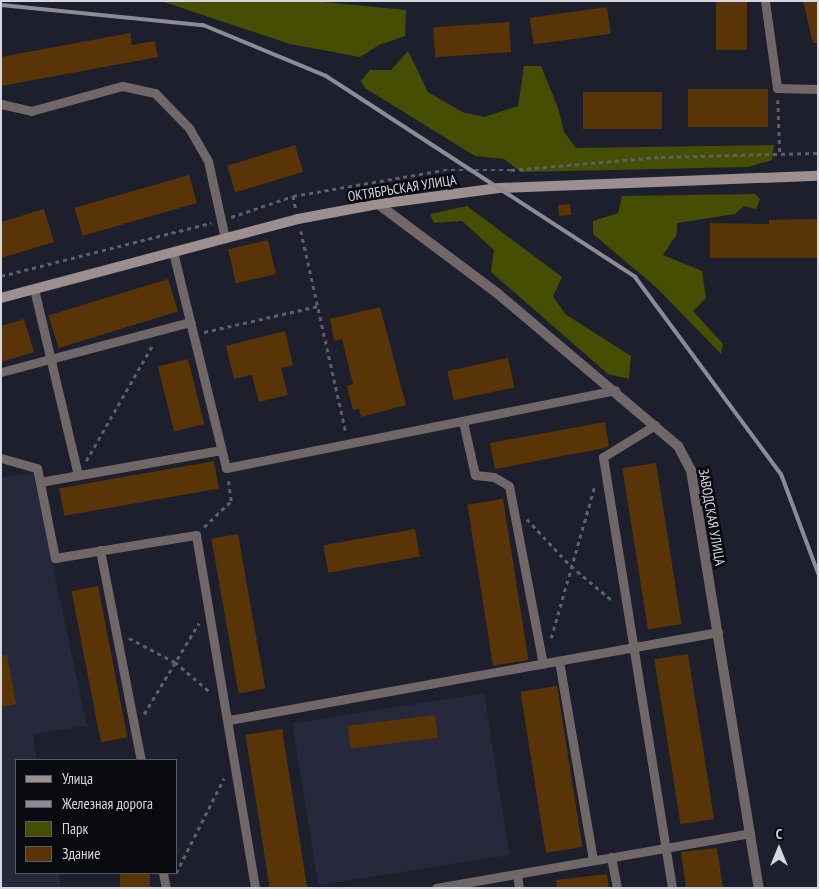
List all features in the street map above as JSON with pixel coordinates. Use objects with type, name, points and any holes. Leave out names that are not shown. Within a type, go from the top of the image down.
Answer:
[{"type":"main road","name":"ОКТЯБРЬСКАЯ УЛИЦА","points":[[1,298],[298,219],[378,204],[499,188],[818,176]]},
{"type":"street","name":"ЗАВОДСКАЯ УЛИЦА","points":[[378,204],[497,293],[615,390],[678,446],[691,470],[759,888]]},
{"type":"lane","points":[[765,1],[777,88],[818,88]]},
{"type":"lane","points":[[1,104],[31,111],[122,86],[155,92],[190,128],[208,161],[225,238]]},
{"type":"lane","points":[[173,252],[226,468],[615,390]]},
{"type":"lane","points":[[34,289],[78,475]]},
{"type":"lane","points":[[1,372],[190,322]]},
{"type":"lane","points":[[463,422],[475,475],[494,477],[509,486],[543,664]]},
{"type":"lane","points":[[655,425],[602,457],[672,888]]},
{"type":"lane","points":[[40,482],[221,450]]},
{"type":"lane","points":[[1,458],[36,468],[55,558],[196,535],[229,720],[255,888]]},
{"type":"lane","points":[[100,550],[141,759]]},
{"type":"lane","points":[[229,720],[718,632]]},
{"type":"lane","points":[[559,661],[593,860]]},
{"type":"lane","points":[[436,888],[750,833]]},
{"type":"lane","points":[[611,857],[616,888]]},
{"type":"lane","points":[[163,874],[166,888]]},
{"type":"lane","points":[[517,874],[519,888]]},
{"type":"path","points":[[777,88],[780,154]]},
{"type":"path","points":[[292,196],[349,444]]},
{"type":"path","points":[[193,335],[318,306]]},
{"type":"path","points":[[78,475],[162,329]]},
{"type":"path","points":[[543,664],[602,457]]},
{"type":"path","points":[[196,535],[231,501],[226,468]]},
{"type":"path","points":[[513,504],[571,566],[628,613]]},
{"type":"path","points":[[135,728],[209,607]]},
{"type":"path","points":[[116,632],[175,662],[226,706]]},
{"type":"path","points":[[178,868],[235,757]]},
{"type":"shaded area","points":[[33,473],[87,726],[33,734],[37,759],[15,759],[15,874],[59,874],[61,888],[1,888],[1,477]]},
{"type":"shaded area","points":[[484,693],[510,855],[318,885],[292,723]]},
{"type":"green space","points":[[161,1],[312,1],[406,10],[405,36],[379,45],[360,57],[290,44]]},
{"type":"green space","points":[[408,51],[428,92],[462,112],[484,117],[518,106],[524,66],[541,66],[558,108],[564,132],[576,148],[774,145],[772,160],[748,167],[521,172],[504,159],[475,156],[365,88],[361,81],[370,70],[391,70]]},
{"type":"green space","points":[[755,194],[760,199],[756,209],[744,206],[735,214],[677,223],[677,234],[663,255],[702,271],[706,298],[693,311],[723,344],[721,354],[657,288],[593,234],[593,221],[618,213],[622,196]]},
{"type":"green space","points":[[467,206],[562,277],[553,296],[565,314],[631,356],[629,379],[608,374],[491,272],[494,250],[462,221],[434,223],[430,214]]},
{"type":"building","points":[[716,1],[747,1],[747,50],[716,50]]},
{"type":"building","points":[[803,1],[818,1],[818,43],[813,43]]},
{"type":"building","points":[[607,7],[611,34],[534,45],[530,18]]},
{"type":"building","points":[[509,22],[511,52],[435,57],[433,27]]},
{"type":"building","points":[[130,33],[132,45],[155,41],[158,57],[1,86],[1,57]]},
{"type":"building","points":[[688,89],[768,89],[768,127],[688,127]]},
{"type":"building","points":[[583,92],[662,92],[662,129],[583,129]]},
{"type":"building","points":[[295,145],[303,172],[235,193],[227,166]]},
{"type":"building","points":[[189,175],[197,203],[83,236],[75,208]]},
{"type":"building","points":[[570,204],[571,215],[559,216],[558,205]]},
{"type":"building","points":[[44,209],[54,242],[1,258],[1,222]]},
{"type":"building","points":[[818,219],[818,258],[710,258],[710,223],[769,224],[769,220]]},
{"type":"building","points":[[268,240],[276,274],[236,283],[228,249]]},
{"type":"building","points":[[168,279],[178,312],[58,348],[48,316]]},
{"type":"building","points":[[380,307],[406,405],[361,417],[359,409],[353,410],[347,386],[353,384],[342,339],[334,341],[330,319]]},
{"type":"building","points":[[24,319],[34,352],[1,362],[1,326]]},
{"type":"building","points":[[285,331],[293,365],[281,368],[288,395],[259,402],[252,375],[234,379],[226,346]]},
{"type":"building","points":[[508,358],[514,387],[454,400],[447,371]]},
{"type":"building","points":[[188,359],[204,424],[174,432],[158,366]]},
{"type":"building","points":[[605,422],[609,446],[605,448],[495,469],[490,443]]},
{"type":"building","points":[[214,461],[219,489],[64,516],[59,488]]},
{"type":"building","points":[[656,463],[681,624],[648,629],[622,468]]},
{"type":"building","points":[[503,499],[528,660],[493,666],[467,505]]},
{"type":"building","points":[[415,529],[420,557],[328,573],[323,545]]},
{"type":"building","points":[[238,534],[265,689],[239,693],[211,539]]},
{"type":"building","points":[[98,586],[127,737],[101,742],[71,591]]},
{"type":"building","points":[[688,654],[714,819],[681,824],[654,659]]},
{"type":"building","points":[[7,655],[16,704],[1,707],[1,656]]},
{"type":"building","points":[[557,686],[582,847],[546,853],[520,692]]},
{"type":"building","points":[[435,715],[438,738],[350,749],[348,726]]},
{"type":"building","points":[[282,729],[307,888],[270,888],[245,735]]},
{"type":"building","points":[[717,848],[723,888],[686,888],[681,852]]},
{"type":"building","points":[[120,874],[150,874],[150,888],[120,888]]},
{"type":"building","points":[[607,874],[609,888],[557,888],[556,880]]},
{"type":"railway","points":[[1,5],[203,25],[326,76],[635,277],[781,474],[818,573]]}]
